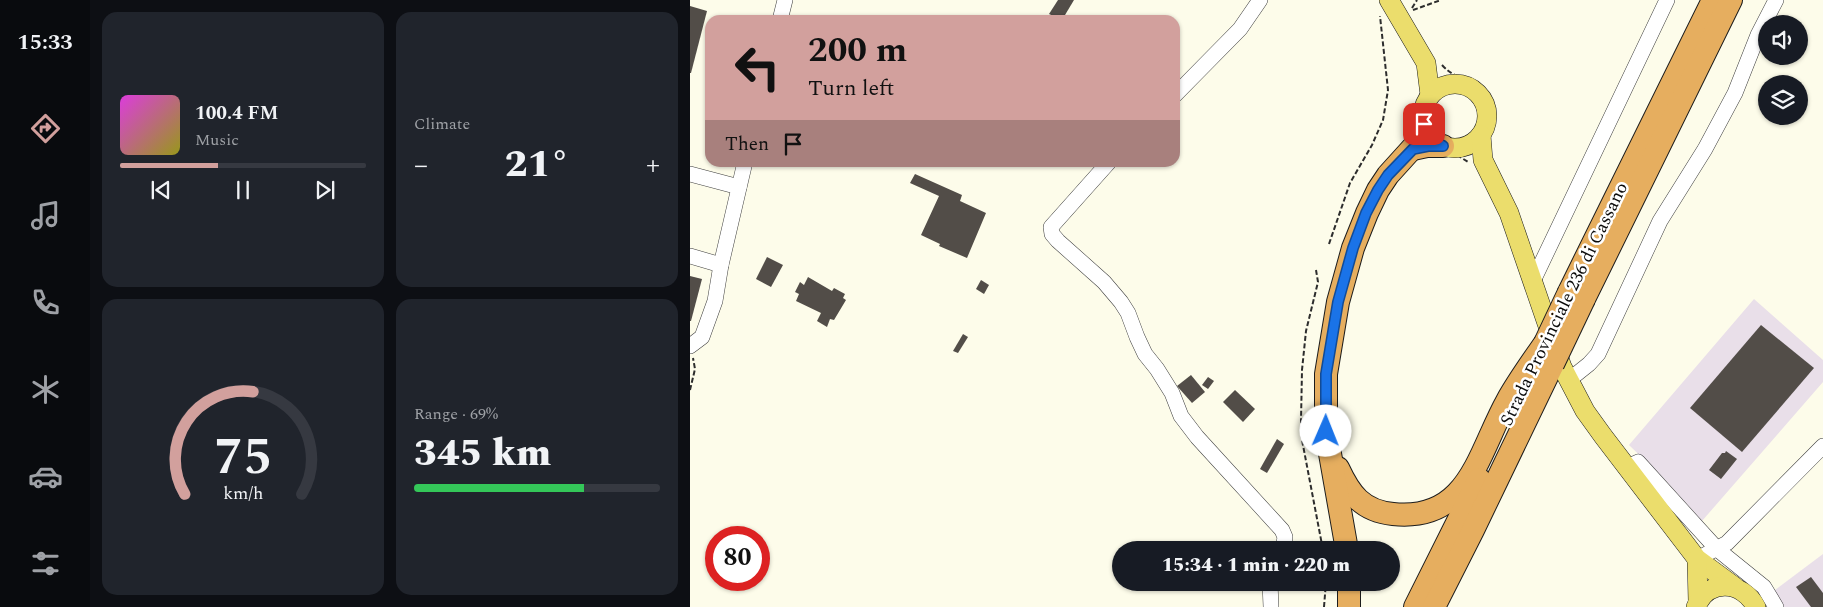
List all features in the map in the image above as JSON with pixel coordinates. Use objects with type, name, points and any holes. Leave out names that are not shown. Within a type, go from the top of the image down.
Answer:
[{"type":"highway","name":"Strada Provinciale 236 di Cassano","points":[[1434,607],[1553,364],[1577,295],[1713,0]]},
{"type":"highway","name":"Strada Provinciale 236 di Cassano","points":[[1415,607],[1545,343],[1577,295],[1731,0]]},
{"type":"highway","points":[[1345,541],[1326,431],[1327,365],[1338,302],[1353,248],[1366,213],[1388,175],[1419,140],[1424,124]]},
{"type":"highway","points":[[1413,149],[1428,146],[1451,147]]},
{"type":"highway","points":[[1326,431],[1347,488],[1364,505],[1385,513],[1408,516],[1433,511],[1449,501],[1468,479],[1507,400],[1545,343]]},
{"type":"highway","points":[[1444,607],[1483,525],[1504,462]]},
{"type":"highway","points":[[1349,591],[1349,607]]},
{"type":"main road","points":[[1390,1],[1426,63],[1446,79],[1469,88],[1478,94],[1484,104],[1487,114],[1486,125],[1481,135],[1475,141],[1451,147]]},
{"type":"main road","points":[[1426,63],[1430,95]]},
{"type":"main road","points":[[1459,84],[1438,88],[1430,95],[1425,104],[1424,124],[1431,137],[1451,147],[1471,153],[1483,160]]},
{"type":"main road","points":[[1481,135],[1483,160],[1509,213],[1562,367],[1585,411],[1697,559],[1735,587],[1744,591],[1756,607]]},
{"type":"main road","points":[[1697,559],[1698,604]]},
{"type":"main road","points":[[1698,604],[1705,594],[1714,588],[1735,587]]},
{"type":"street","points":[[781,15],[785,0]]},
{"type":"street","points":[[1180,90],[1240,28],[1260,0]]},
{"type":"street","points":[[1533,281],[1667,0]]},
{"type":"street","points":[[1569,380],[1598,354],[1660,221],[1705,149],[1735,93],[1758,35],[1776,0]]},
{"type":"street","points":[[692,352],[702,337],[715,301],[721,265],[744,167]]},
{"type":"street","points":[[1104,167],[1051,227],[1052,234],[1072,255],[1104,282],[1121,302],[1128,313],[1145,354],[1157,368],[1172,393],[1181,416],[1197,437],[1282,530],[1284,541]]},
{"type":"street","points":[[690,174],[739,187]]},
{"type":"street","points":[[690,256],[721,265]]},
{"type":"street","points":[[1697,559],[1727,543],[1823,446]]},
{"type":"street","points":[[1627,467],[1638,462],[1717,549],[1764,587],[1776,607]]},
{"type":"street","points":[[1270,591],[1271,607]]},
{"type":"path","points":[[1417,0],[1409,12],[1442,0]]},
{"type":"path","points":[[1329,244],[1350,183],[1372,145],[1383,120],[1388,90],[1380,17],[1390,1]]},
{"type":"path","points":[[690,390],[695,369],[692,352]]},
{"type":"path","points":[[1324,607],[1325,591]]},
{"type":"shaded area","points":[[1754,299],[1823,360],[1823,382],[1702,521],[1665,480],[1629,445]]},
{"type":"shaded area","points":[[1823,554],[1823,607],[1765,607],[1763,599]]},
{"type":"building","points":[[1058,0],[1074,0],[1065,15],[1049,14]]},
{"type":"building","points":[[690,6],[707,11],[690,73]]},
{"type":"building","points":[[915,174],[962,195],[960,201],[986,213],[967,258],[939,246],[940,244],[921,235],[939,196],[910,183]]},
{"type":"building","points":[[767,257],[783,265],[771,287],[756,279]]},
{"type":"building","points":[[690,276],[702,279],[691,321],[690,321]]},
{"type":"building","points":[[808,277],[832,291],[834,288],[845,294],[843,298],[846,300],[834,320],[830,319],[827,327],[817,321],[821,313],[796,301],[799,294],[795,292],[800,282],[804,285]]},
{"type":"building","points":[[981,280],[989,285],[984,294],[976,289]]},
{"type":"building","points":[[1761,325],[1814,368],[1742,452],[1690,408]]},
{"type":"building","points":[[963,334],[968,337],[958,353],[953,351]]},
{"type":"building","points":[[1191,375],[1205,392],[1192,403],[1177,386]]},
{"type":"building","points":[[1208,377],[1214,381],[1208,389],[1202,385]]},
{"type":"building","points":[[1235,390],[1255,409],[1243,422],[1223,402]]},
{"type":"building","points":[[1277,439],[1284,444],[1267,473],[1260,469]]},
{"type":"building","points":[[1726,451],[1737,459],[1721,479],[1709,470],[1722,453]]},
{"type":"building","points":[[1811,577],[1823,593],[1823,607],[1811,607],[1796,587]]},
{"type":"route","points":[[1326,431],[1326,374],[1331,339],[1338,302],[1353,248],[1366,213],[1378,190],[1401,160],[1413,149],[1434,145],[1443,146],[1434,141],[1424,124]]}]
